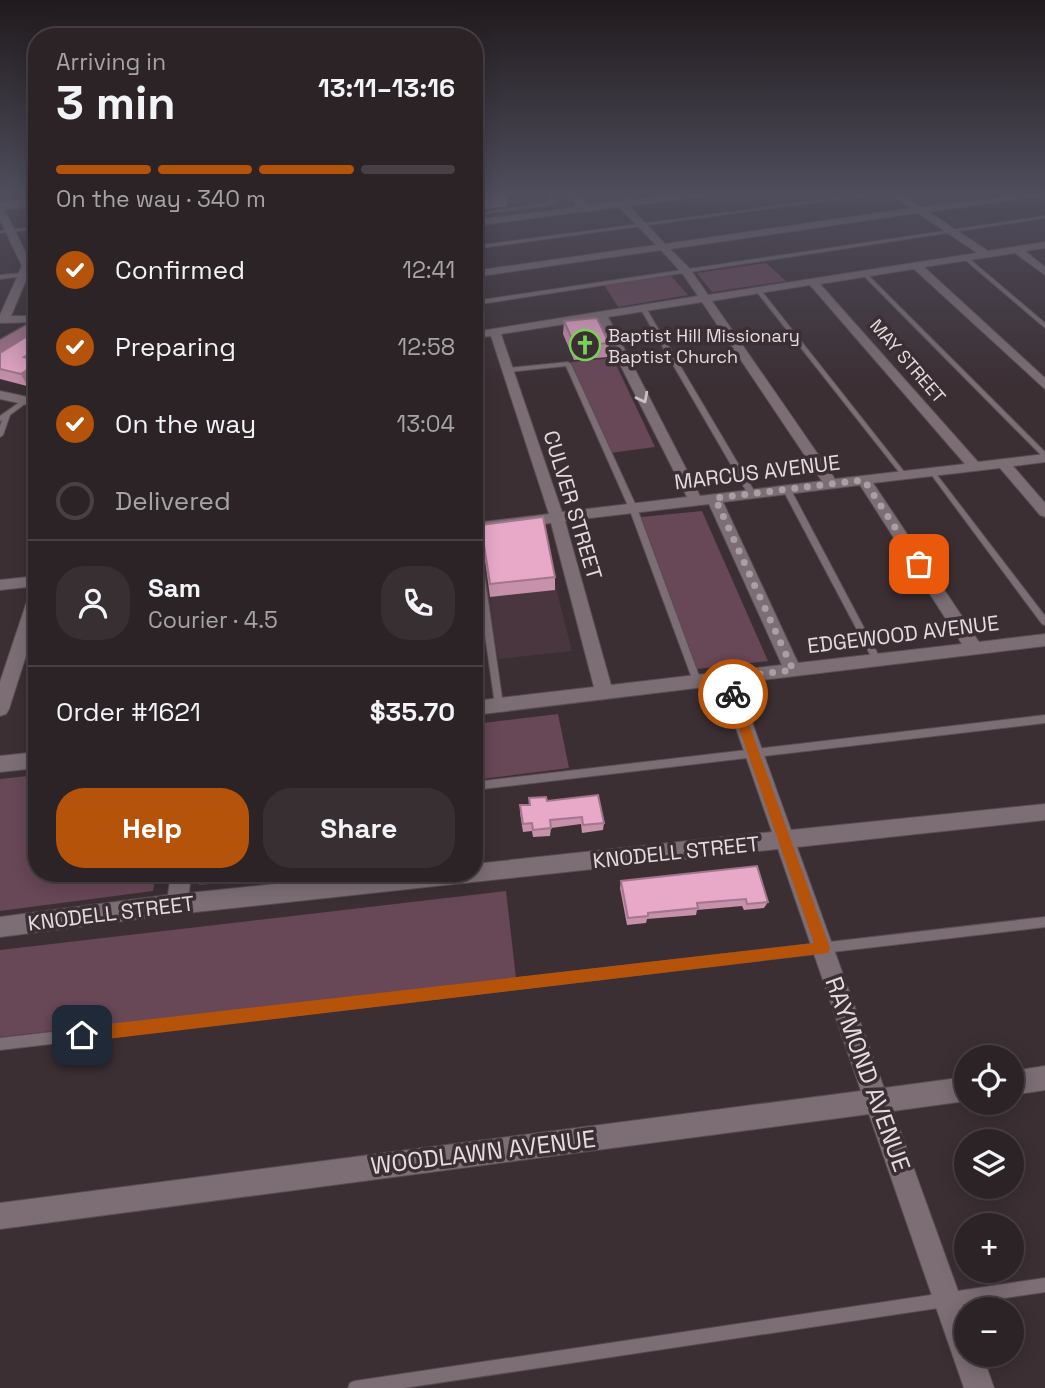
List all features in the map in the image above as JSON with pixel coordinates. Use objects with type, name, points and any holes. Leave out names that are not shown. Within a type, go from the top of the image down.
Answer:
[{"type":"main road","points":[[0,348],[28,328]]},
{"type":"street","points":[[25,257],[27,266],[2,319],[28,321]]},
{"type":"street","points":[[483,273],[595,257]]},
{"type":"street","points":[[672,257],[686,271],[831,484]]},
{"type":"street","points":[[483,333],[965,257]]},
{"type":"street","points":[[1026,257],[1045,272]]},
{"type":"street","points":[[916,265],[1045,386]]},
{"type":"street","name":"MAY STREET","points":[[812,281],[974,466]]},
{"type":"street","points":[[601,315],[695,500]]},
{"type":"street","name":"CULVER STREET","points":[[495,331],[557,517],[604,692]]},
{"type":"street","points":[[0,396],[28,402]]},
{"type":"street","name":"MARCUS AVENUE","points":[[483,528],[1045,457]]},
{"type":"street","points":[[1003,463],[1045,512]]},
{"type":"street","points":[[864,480],[974,649]]},
{"type":"street","points":[[715,498],[793,670]]},
{"type":"street","points":[[0,585],[28,582]]},
{"type":"street","points":[[0,709],[28,623]]},
{"type":"street","name":"EDGEWOOD AVENUE","points":[[483,707],[1045,640]]},
{"type":"street","name":"RAYMOND AVENUE","points":[[727,678],[954,1318]]},
{"type":"street","points":[[0,764],[28,761]]},
{"type":"street","name":"KNODELL STREET","points":[[483,872],[1045,812]]},
{"type":"street","points":[[177,904],[180,882]]},
{"type":"street","name":"KNODELL STREET","points":[[0,927],[177,904],[311,882]]},
{"type":"street","points":[[1024,1081],[1045,1078]]},
{"type":"street","name":"WOODLAWN AVENUE","points":[[0,1216],[954,1091]]},
{"type":"street","name":"RAYMOND AVENUE","points":[[971,1367],[979,1388]]},
{"type":"lane","points":[[483,302],[781,257]]},
{"type":"lane","points":[[965,257],[1045,326]]},
{"type":"lane","points":[[864,274],[1045,457]]},
{"type":"lane","points":[[0,277],[23,275]]},
{"type":"lane","points":[[758,290],[904,475]]},
{"type":"lane","points":[[643,309],[752,494]]},
{"type":"lane","points":[[508,370],[568,364],[634,508],[697,681]]},
{"type":"lane","points":[[0,419],[28,404]]},
{"type":"lane","points":[[0,435],[8,414]]},
{"type":"lane","points":[[932,472],[1045,622]]},
{"type":"lane","points":[[787,490],[877,660]]},
{"type":"lane","points":[[483,592],[499,705]]},
{"type":"lane","points":[[483,785],[1045,719]]},
{"type":"lane","points":[[0,1044],[1045,922]]},
{"type":"lane","points":[[355,1388],[1045,1285]]},
{"type":"shaded area","points":[[766,263],[786,281],[712,292],[697,273]]},
{"type":"shaded area","points":[[671,276],[688,295],[618,307],[604,285]]},
{"type":"shaded area","points":[[613,358],[655,447],[610,453],[571,362]]},
{"type":"shaded area","points":[[702,511],[768,661],[697,669],[641,517]]},
{"type":"shaded area","points":[[541,529],[572,651],[498,659],[483,563],[483,536]]},
{"type":"shaded area","points":[[558,714],[569,768],[483,779],[483,723]]},
{"type":"shaded area","points":[[28,776],[28,882],[154,882],[153,891],[0,911],[0,779]]},
{"type":"shaded area","points":[[200,882],[229,882],[199,885]]},
{"type":"shaded area","points":[[506,891],[516,978],[0,1037],[0,950]]},
{"type":"building","points":[[597,318],[609,343],[575,346],[564,321]]},
{"type":"building","points":[[28,336],[28,355],[24,357],[28,358],[28,369],[21,374],[0,369],[0,353]]},
{"type":"building","points":[[543,517],[555,577],[490,584],[483,525]]},
{"type":"building","points":[[598,795],[604,823],[583,825],[582,817],[550,820],[551,828],[533,830],[532,823],[523,824],[520,805],[530,805],[529,798],[546,797],[547,801]]},
{"type":"building","points":[[757,866],[768,902],[747,904],[746,899],[697,903],[698,908],[648,913],[648,916],[628,918],[621,881]]},
{"type":"way so far","points":[[733,694],[727,678],[793,670],[715,498],[864,480],[919,564]]},
{"type":"place","name":"Baptist Hill Missionary Baptist Church","points":[[585,345]]},
{"type":"route","points":[[82,1035],[823,948],[733,694]]}]
